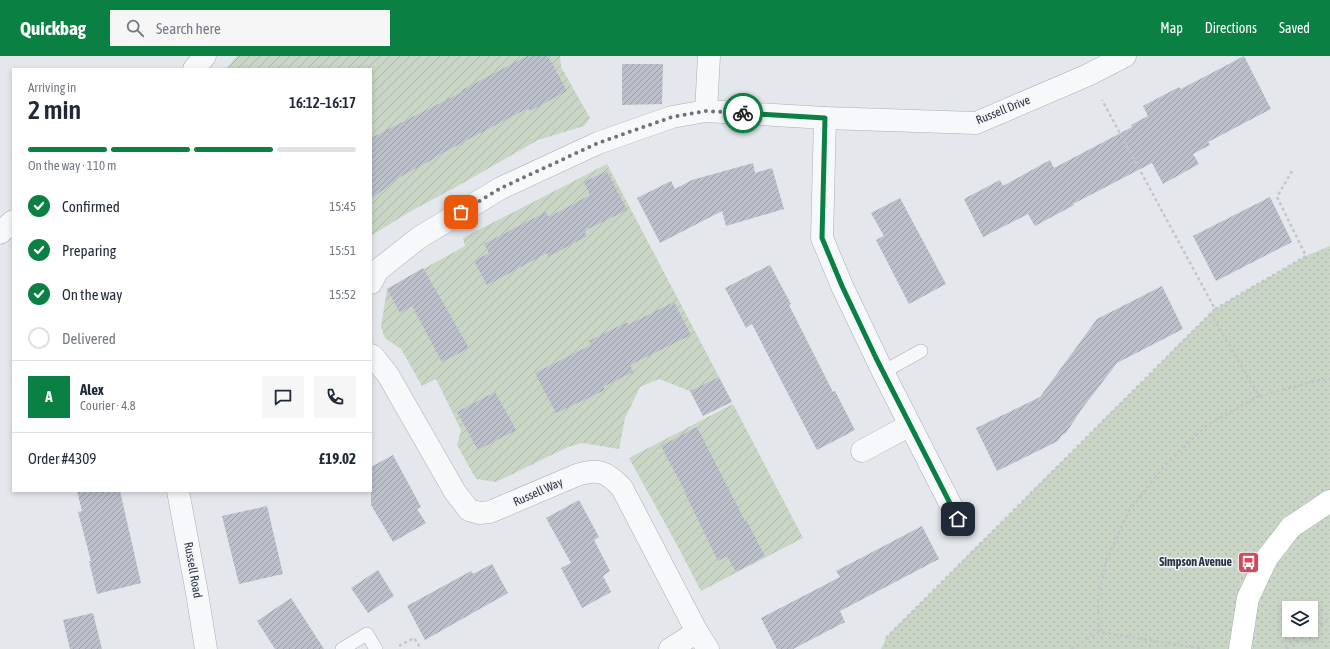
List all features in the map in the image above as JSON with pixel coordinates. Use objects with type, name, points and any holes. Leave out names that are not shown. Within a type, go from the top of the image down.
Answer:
[{"type":"street","points":[[195,68],[206,56]]},
{"type":"street","points":[[706,111],[709,56]]},
{"type":"street","name":"Russell Drive","points":[[372,281],[378,270],[420,237],[501,188],[598,143],[672,117],[706,111],[825,118],[976,123],[1088,75],[1125,56]]},
{"type":"street","points":[[825,118],[822,238],[842,286],[883,372],[958,519]]},
{"type":"street","points":[[0,233],[12,223]]},
{"type":"street","name":"Russell Way","points":[[372,356],[388,375],[455,492],[469,510],[479,513],[490,512],[588,471],[600,472],[612,477],[622,488],[703,641],[670,649]]},
{"type":"street","points":[[862,451],[910,425]]},
{"type":"street","name":"Russell Road","points":[[178,492],[206,649]]},
{"type":"street","points":[[1240,649],[1248,598],[1267,558],[1291,528],[1330,501]]},
{"type":"lane","points":[[883,372],[921,352]]},
{"type":"lane","points":[[342,649],[367,634],[376,649]]},
{"type":"path","points":[[1088,75],[1215,309]]},
{"type":"path","points":[[886,638],[1215,309],[1306,256],[1277,197],[1292,171]]},
{"type":"path","points":[[1211,314],[1259,396]]},
{"type":"path","points":[[1099,632],[1098,599],[1106,561],[1129,511],[1164,466],[1206,425],[1259,396],[1319,380],[1330,380]]},
{"type":"path","points":[[1286,649],[1330,618]]},
{"type":"path","points":[[1071,649],[1099,632],[1204,649]]},
{"type":"path","points":[[395,649],[414,638],[421,649]]},
{"type":"green space","points":[[237,56],[560,56],[561,67],[590,118],[584,126],[538,140],[411,211],[372,235],[372,68],[227,68]]},
{"type":"green space","points":[[607,164],[719,377],[690,391],[659,379],[640,387],[625,418],[619,449],[582,443],[568,447],[496,482],[476,479],[457,445],[461,430],[436,379],[422,386],[401,349],[385,338],[381,327],[387,289],[465,246],[463,238]]},
{"type":"green space","points":[[1330,246],[1330,649],[881,649],[886,638],[1215,309],[1306,256]]},
{"type":"green space","points":[[733,404],[803,538],[701,591],[629,458]]},
{"type":"building","points":[[527,56],[548,56],[567,91],[530,111],[528,108],[435,157],[400,177],[372,198],[372,137],[462,92],[462,90]]},
{"type":"building","points":[[1244,56],[1271,109],[1208,142],[1210,145],[1193,154],[1199,164],[1163,184],[1152,163],[1073,204],[1074,205],[1035,226],[1028,214],[983,237],[964,199],[1000,180],[1003,186],[1050,160],[1054,168],[1132,127],[1131,125],[1148,116],[1143,106],[1179,87],[1181,89]]},
{"type":"building","points":[[622,64],[663,64],[662,104],[622,105]]},
{"type":"building","points":[[753,163],[755,173],[772,168],[784,209],[726,226],[722,211],[660,243],[637,198],[671,181],[675,189],[692,180]]},
{"type":"building","points":[[607,171],[627,210],[584,231],[587,236],[548,257],[547,253],[487,285],[474,261],[489,253],[484,244],[546,212],[549,217],[590,195],[584,182]]},
{"type":"building","points":[[1270,197],[1292,242],[1216,281],[1193,236]]},
{"type":"building","points":[[900,198],[946,284],[909,304],[876,240],[884,236],[871,213]]},
{"type":"building","points":[[770,265],[791,304],[789,305],[833,392],[835,391],[855,430],[817,450],[752,324],[746,328],[725,288]]},
{"type":"building","points":[[423,268],[469,348],[442,362],[412,306],[400,313],[387,289]]},
{"type":"building","points":[[1162,286],[1183,329],[1117,363],[1081,410],[1066,433],[1062,435],[1058,441],[997,471],[976,428],[1040,397],[1097,319]]},
{"type":"building","points":[[674,302],[691,335],[630,365],[633,372],[603,387],[605,390],[556,413],[535,373],[591,345],[589,341],[627,322],[628,325]]},
{"type":"building","points":[[719,377],[732,402],[703,416],[690,391]]},
{"type":"building","points":[[495,392],[516,430],[478,450],[457,412]]},
{"type":"building","points":[[697,427],[745,521],[746,520],[765,556],[736,572],[727,556],[718,561],[686,493],[661,446]]},
{"type":"building","points":[[393,455],[421,507],[417,509],[426,523],[393,542],[371,505],[372,466]]},
{"type":"building","points":[[77,492],[120,492],[141,583],[97,594],[89,561],[91,561],[78,512],[82,511]]},
{"type":"building","points":[[579,500],[599,537],[594,540],[610,571],[603,576],[611,592],[582,608],[561,568],[571,563],[546,518]]},
{"type":"building","points":[[267,506],[283,574],[239,584],[222,516]]},
{"type":"building","points":[[922,526],[939,559],[840,611],[845,622],[793,649],[777,649],[761,618],[840,577],[836,571]]},
{"type":"building","points":[[492,564],[508,593],[425,640],[407,606],[471,571],[473,574]]},
{"type":"building","points":[[378,570],[394,596],[368,613],[351,588]]},
{"type":"building","points":[[291,598],[324,649],[275,649],[257,621]]},
{"type":"building","points":[[93,613],[102,649],[70,649],[63,620]]},
{"type":"way so far","points":[[461,212],[501,188],[598,143],[672,117],[706,111],[743,113]]},
{"type":"place","name":"Simpson Avenue","points":[[1248,562]]},
{"type":"route","points":[[743,113],[825,118],[822,238],[842,286],[876,358],[958,519]]}]
